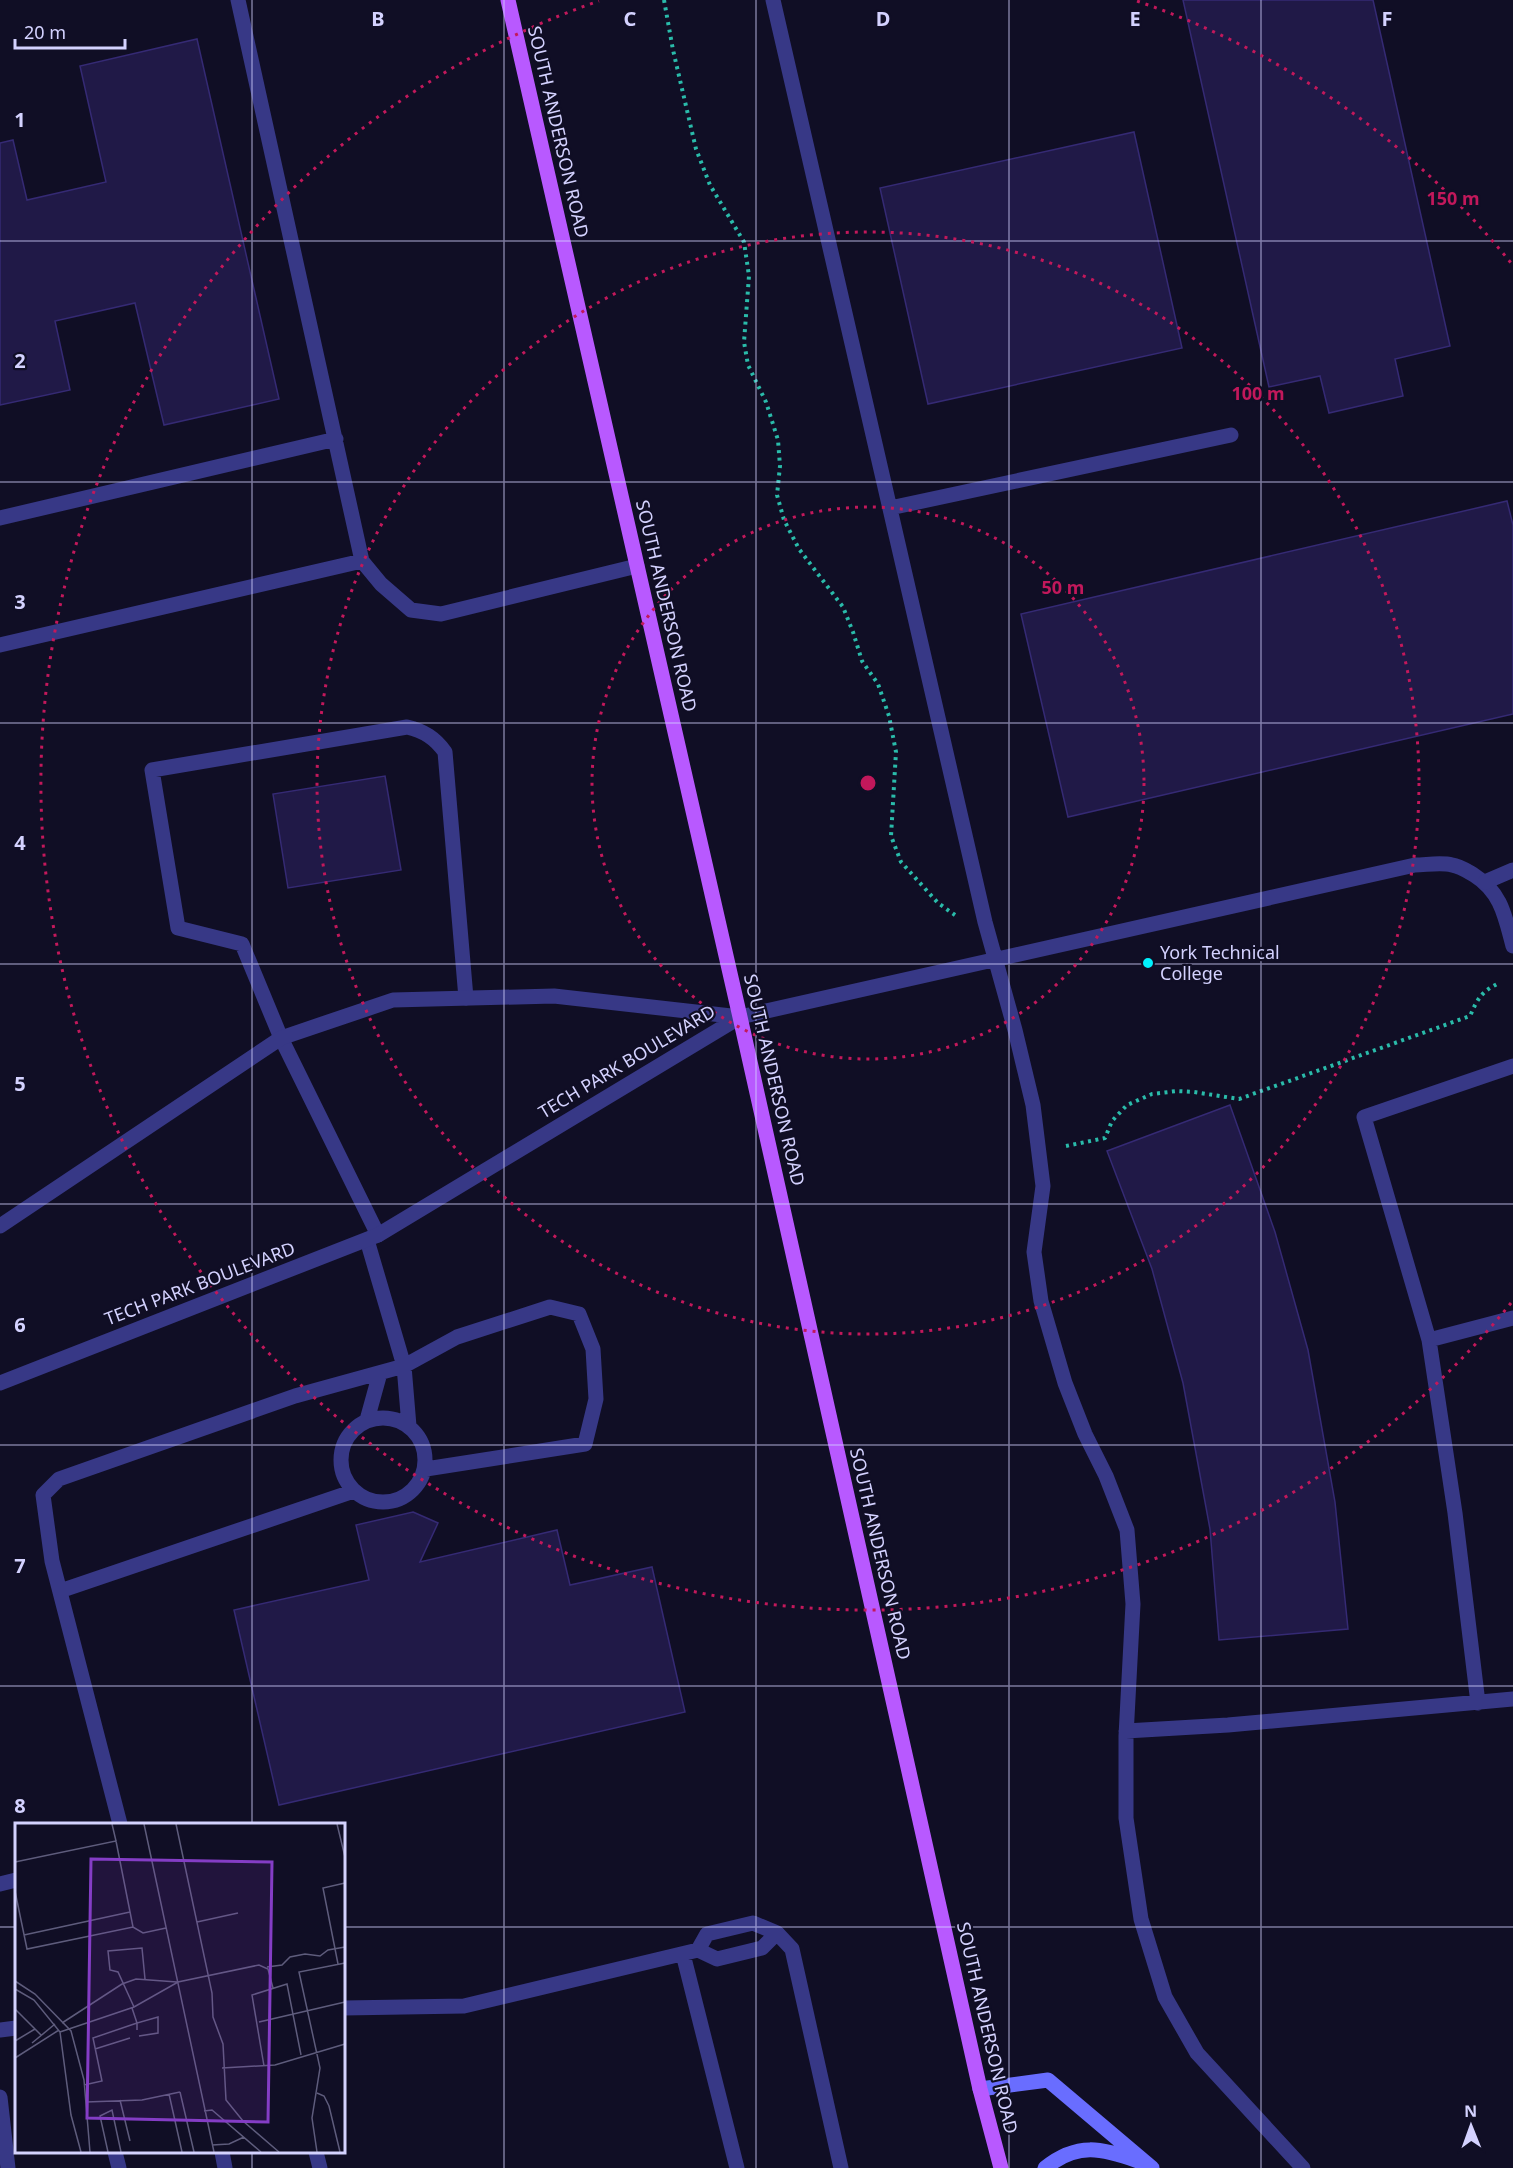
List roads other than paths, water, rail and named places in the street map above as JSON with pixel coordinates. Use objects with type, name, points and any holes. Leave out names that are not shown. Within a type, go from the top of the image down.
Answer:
[{"type":"main road","name":"SOUTH ANDERSON ROAD","points":[[508,0],[740,1017],[980,2089],[1000,2168]]},
{"type":"street","points":[[238,0],[363,561],[381,584],[411,610],[441,614],[637,566]]},
{"type":"street","points":[[773,0],[994,958],[1015,1030],[1033,1105],[1043,1186],[1034,1252],[1041,1301],[1065,1383],[1127,1530],[1133,1604],[1126,1731],[1126,1818],[1141,1919],[1165,1997],[1197,2053],[1303,2168]]},
{"type":"street","points":[[890,508],[1231,435]]},
{"type":"street","points":[[0,518],[336,439]]},
{"type":"street","points":[[0,645],[363,561]]},
{"type":"street","points":[[409,1426],[404,1366],[372,1238],[281,1038],[242,944],[178,928],[152,770],[407,727],[422,731],[438,741],[445,752],[466,998]]},
{"type":"street","points":[[740,1017],[1415,865],[1451,864],[1465,869],[1485,882],[1497,897],[1513,946]]},
{"type":"street","points":[[1485,882],[1513,870]]},
{"type":"street","name":"TECH PARK BOULEVARD","points":[[0,1226],[281,1038],[393,1000],[554,996],[740,1017]]},
{"type":"street","name":"TECH PARK BOULEVARD","points":[[0,1383],[372,1238],[740,1017]]},
{"type":"street","points":[[1478,1703],[1455,1513],[1429,1340],[1364,1117],[1513,1066]]},
{"type":"street","points":[[120,1823],[52,1561],[44,1496],[59,1479],[296,1396],[404,1366],[457,1337],[550,1307],[579,1314],[593,1350],[596,1399],[585,1444],[426,1469]]},
{"type":"street","points":[[1429,1340],[1513,1318]]},
{"type":"street","points":[[367,1420],[380,1373]]},
{"type":"street","points":[[381,1417],[396,1419],[409,1426],[418,1437],[424,1450],[426,1469],[413,1490],[403,1498],[390,1502],[364,1499],[345,1481],[340,1467],[340,1452],[345,1439],[354,1428],[367,1420],[381,1417]]},
{"type":"street","points":[[60,1590],[354,1491]]},
{"type":"street","points":[[1126,1731],[1228,1725],[1513,1699]]},
{"type":"street","points":[[0,1884],[15,1880]]},
{"type":"street","points":[[691,1952],[707,1934],[753,1923],[777,1933],[792,1949],[841,2168]]},
{"type":"street","points":[[345,2008],[464,2006],[691,1952],[717,1959],[762,1948],[777,1933]]},
{"type":"street","points":[[691,1952],[734,2164]]},
{"type":"street","points":[[0,2030],[15,2028]]},
{"type":"street","points":[[980,2089],[1048,2080],[1150,2166]]},
{"type":"street","points":[[0,2097],[8,2168]]},
{"type":"street","points":[[1045,2168],[1071,2151],[1088,2150],[1116,2153],[1150,2166]]},
{"type":"street","points":[[115,2153],[119,2168]]},
{"type":"street","points":[[222,2153],[225,2168]]},
{"type":"street","points":[[316,2153],[320,2168]]},
{"type":"place","name":"York Technical College","points":[[1148,963]]}]
